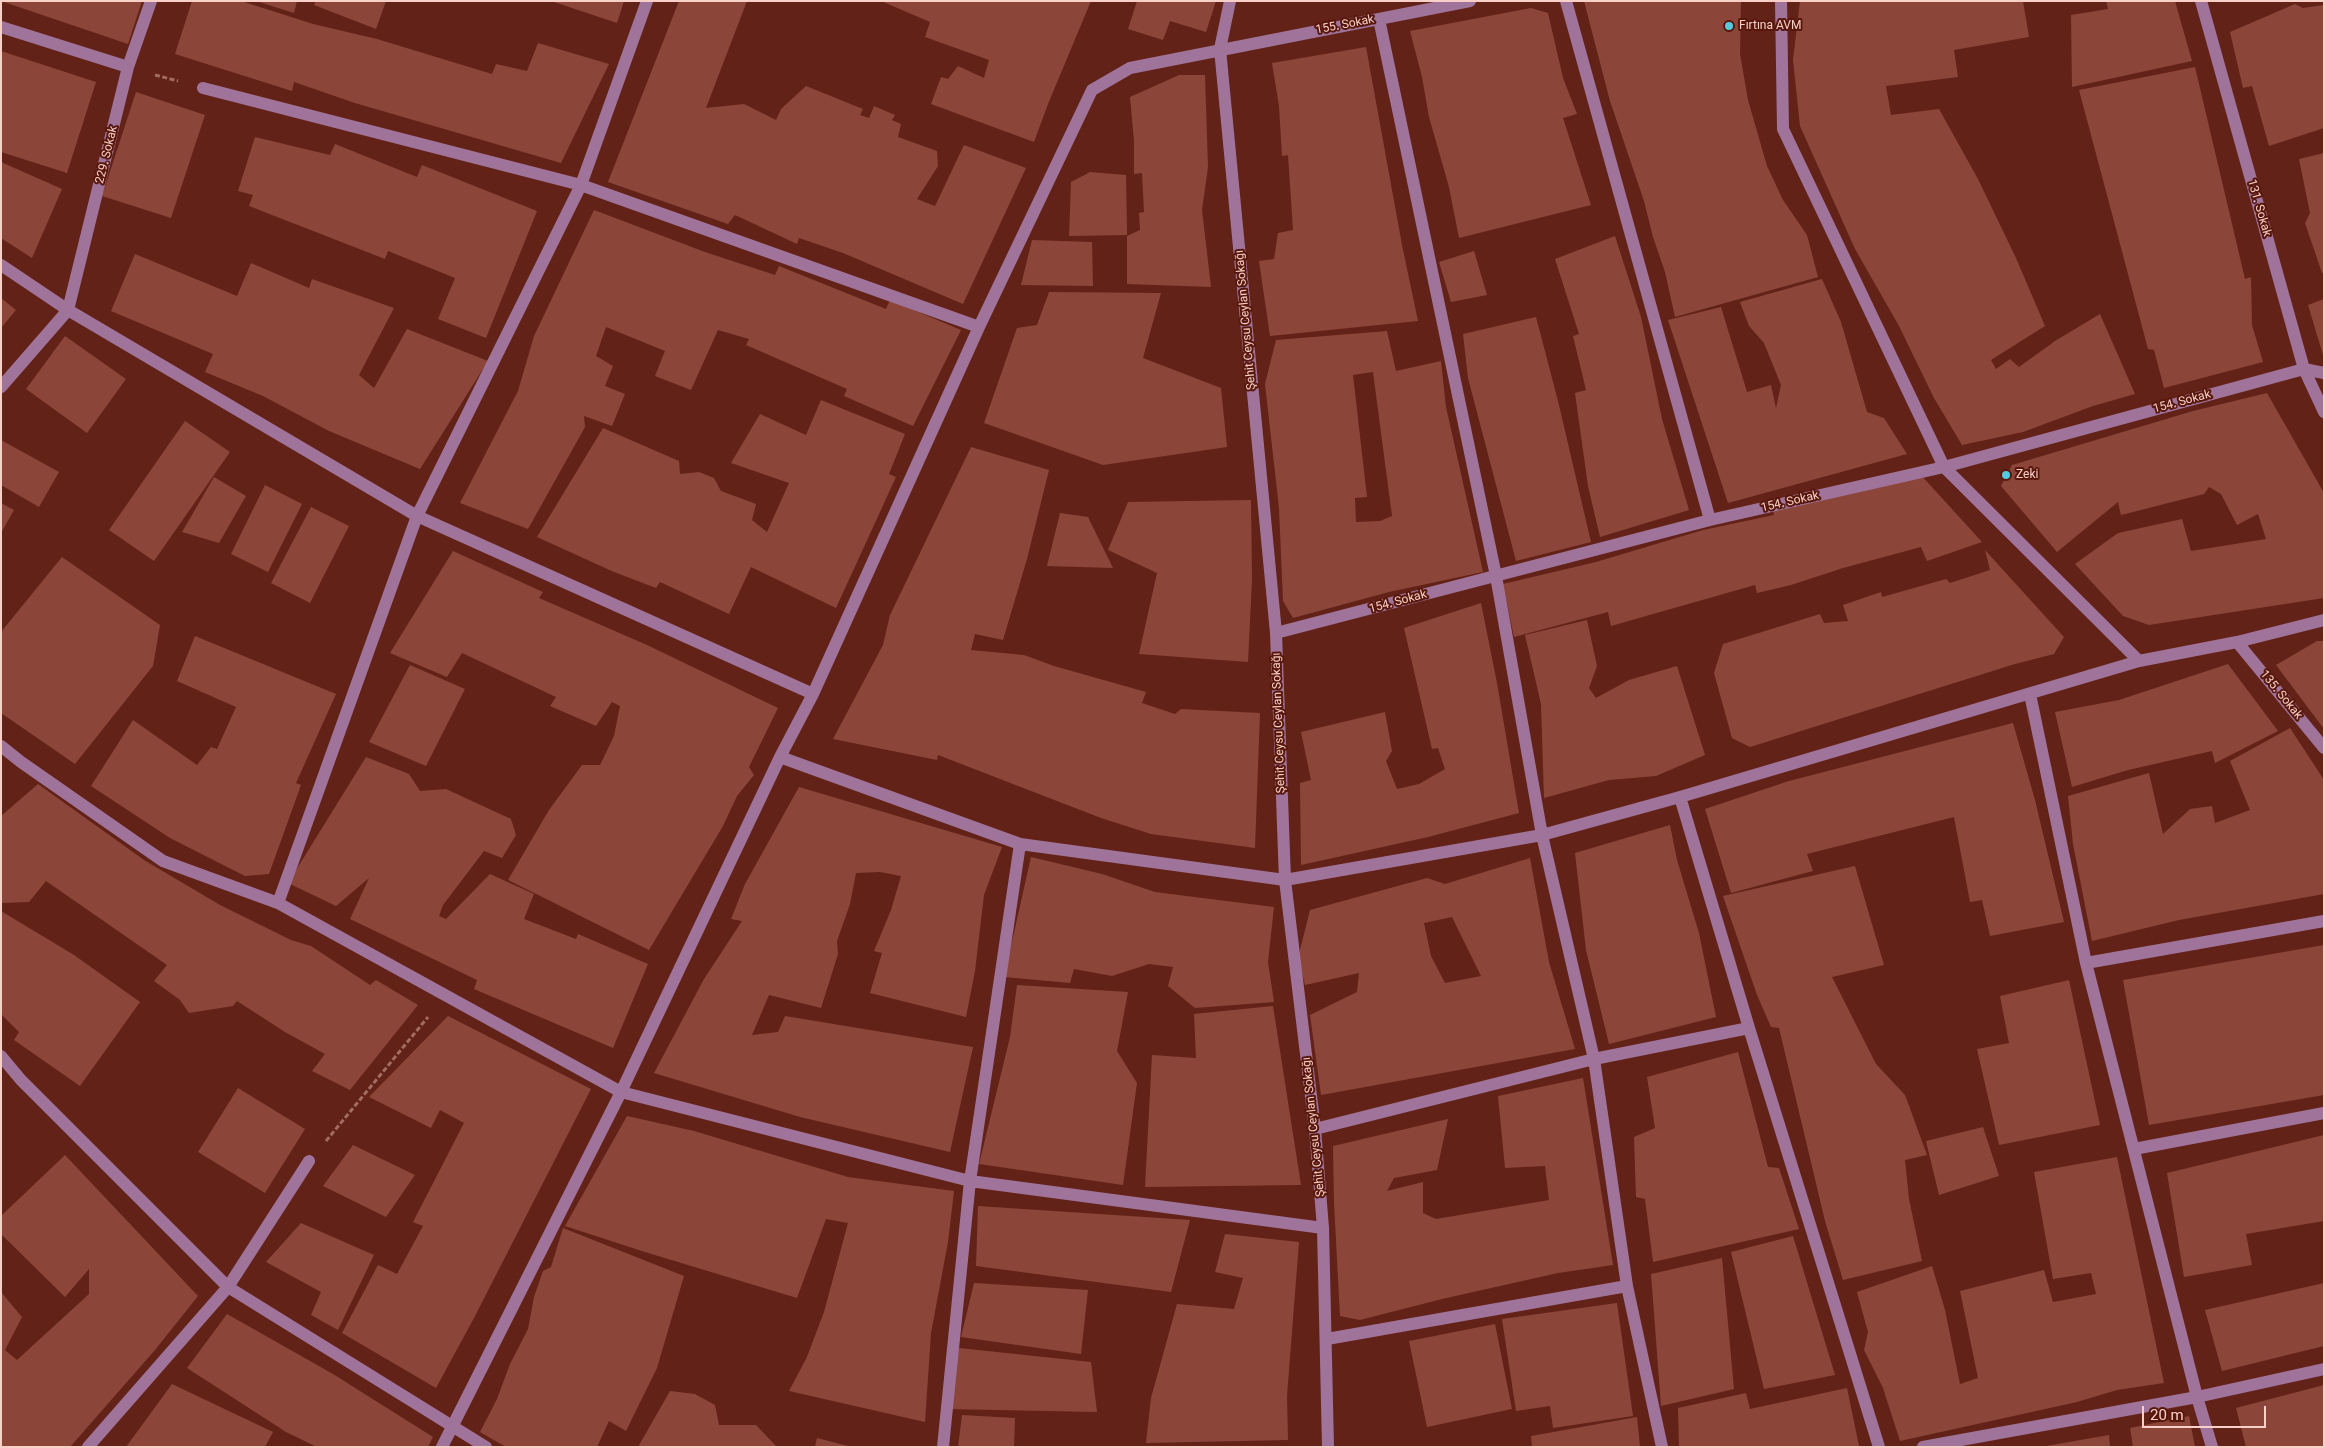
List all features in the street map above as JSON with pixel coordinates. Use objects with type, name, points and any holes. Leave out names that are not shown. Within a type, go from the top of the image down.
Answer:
[{"type":"street","name":"229. Sokak","points":[[68,310],[128,67],[151,1]]},
{"type":"street","points":[[278,903],[417,516],[581,185],[647,1]]},
{"type":"street","name":"Şehit Ceysu Ceylan Sokağı","points":[[1230,1],[1220,49],[1276,633],[1285,880],[1315,1129],[1324,1228],[1328,1340],[1328,1447]]},
{"type":"street","name":"155. Sokak","points":[[442,1447],[621,1092],[780,757],[813,694],[979,327],[1092,90],[1130,68],[1470,1]]},
{"type":"street","points":[[1566,1],[1710,520]]},
{"type":"street","points":[[1781,1],[1783,129],[1944,467],[2140,661]]},
{"type":"street","name":"131. Sokak","points":[[2201,1],[2304,369],[2324,412]]},
{"type":"street","points":[[1378,19],[1496,576],[1542,835],[1594,1058],[1627,1286],[1662,1447]]},
{"type":"street","points":[[1,27],[128,67]]},
{"type":"street","points":[[203,88],[581,185],[979,327]]},
{"type":"street","points":[[1,265],[68,310],[417,516],[813,694]]},
{"type":"street","points":[[1,387],[68,310]]},
{"type":"street","points":[[2304,369],[2324,373]]},
{"type":"street","name":"154. Sokak","points":[[1276,633],[1710,520],[1944,467],[2304,369]]},
{"type":"street","points":[[780,757],[1020,844],[1285,880],[1542,835],[1680,797],[2140,661],[2237,642],[2324,620]]},
{"type":"street","name":"135. Sokak","points":[[2237,642],[2324,748]]},
{"type":"street","points":[[2030,694],[2086,963],[2197,1397],[2212,1447]]},
{"type":"street","points":[[1,746],[20,762],[163,861],[278,903],[621,1092],[970,1181],[1324,1228]]},
{"type":"street","points":[[1680,797],[1749,1028],[1879,1447]]},
{"type":"street","points":[[943,1447],[970,1181],[1020,844]]},
{"type":"street","points":[[2086,963],[2324,921]]},
{"type":"street","points":[[1315,1129],[1594,1058],[1749,1028]]},
{"type":"street","points":[[1,1056],[21,1080],[228,1287],[486,1447]]},
{"type":"street","points":[[2134,1149],[2324,1112]]},
{"type":"street","points":[[88,1447],[228,1287],[309,1160]]},
{"type":"street","points":[[1328,1340],[1627,1286]]},
{"type":"street","points":[[1923,1447],[2197,1397],[2324,1369]]},
{"type":"path","points":[[128,67],[203,88]]},
{"type":"path","points":[[309,1160],[446,996]]},
{"type":"building","points":[[1,1],[142,1],[128,44]]},
{"type":"building","points":[[192,1],[241,1],[313,24],[377,39],[492,74],[496,64],[527,71],[538,43],[609,64],[561,163],[355,103],[294,82],[292,91],[175,54]]},
{"type":"building","points":[[256,1],[297,1],[294,13]]},
{"type":"building","points":[[316,1],[386,1],[376,29],[314,5]]},
{"type":"building","points":[[551,1],[624,1],[617,23]]},
{"type":"building","points":[[679,1],[747,1],[706,108],[744,104],[776,120],[781,109],[806,86],[863,109],[860,115],[869,118],[874,106],[895,115],[892,120],[901,124],[898,137],[937,151],[938,166],[917,199],[935,206],[964,145],[1026,168],[963,304],[843,253],[799,238],[797,244],[735,215],[728,224],[608,182]]},
{"type":"building","points":[[881,1],[1091,1],[1034,142],[931,104],[941,77],[948,79],[958,66],[984,78],[989,60],[925,37],[930,22]]},
{"type":"building","points":[[1137,1],[1216,1],[1206,32],[1170,21],[1163,40],[1128,29]]},
{"type":"building","points":[[1584,1],[1741,1],[1740,54],[1748,100],[1767,166],[1783,200],[1807,235],[1818,277],[1675,317],[1665,272],[1653,237],[1644,201],[1610,101]]},
{"type":"building","points":[[1800,1],[2023,1],[2029,37],[1954,50],[1958,77],[1886,86],[1891,115],[1939,109],[1978,179],[2016,258],[2045,326],[1991,360],[1996,369],[2010,359],[2019,367],[2055,341],[2100,314],[2135,394],[2093,406],[2023,432],[1962,445],[1934,398],[1899,326],[1855,249],[1800,126],[1793,60]]},
{"type":"building","points":[[2106,1],[2175,1],[2192,61],[2072,87],[2071,15],[2108,9]]},
{"type":"building","points":[[2295,4],[2303,8],[2324,5],[2324,128],[2269,146],[2252,86],[2243,88],[2230,32]]},
{"type":"building","points":[[1531,8],[1548,13],[1563,78],[1577,114],[1563,118],[1591,205],[1459,238],[1449,187],[1429,117],[1422,77],[1410,31]]},
{"type":"building","points":[[1366,47],[1402,245],[1418,321],[1270,336],[1259,261],[1274,259],[1278,233],[1293,230],[1288,155],[1282,156],[1279,106],[1272,63]]},
{"type":"building","points":[[1,51],[96,82],[67,173],[1,152]]},
{"type":"building","points":[[2195,67],[2245,279],[2251,277],[2252,325],[2263,362],[2164,388],[2154,350],[2148,349],[2079,90]]},
{"type":"building","points":[[1179,75],[1205,75],[1208,167],[1202,210],[1211,287],[1127,284],[1127,236],[1140,230],[1139,213],[1144,212],[1142,173],[1134,174],[1134,141],[1130,97]]},
{"type":"building","points":[[136,92],[205,115],[171,218],[102,196]]},
{"type":"building","points":[[255,137],[330,155],[335,144],[417,177],[422,165],[537,211],[486,338],[438,319],[455,278],[388,251],[385,259],[249,206],[253,195],[238,191]]},
{"type":"building","points":[[2324,153],[2324,272],[2322,273],[2305,223],[2310,213],[2299,159]]},
{"type":"building","points":[[1,162],[62,189],[32,258],[1,238]]},
{"type":"building","points":[[1090,172],[1126,175],[1127,235],[1069,236],[1071,182]]},
{"type":"building","points":[[594,210],[705,252],[775,275],[779,266],[886,309],[890,300],[961,330],[913,426],[844,396],[847,389],[746,345],[749,339],[718,330],[691,390],[655,376],[665,351],[606,327],[596,356],[613,366],[605,386],[625,394],[612,426],[584,416],[585,427],[528,529],[460,503],[518,391],[534,336]]},
{"type":"building","points":[[1615,236],[1641,317],[1662,419],[1689,510],[1600,537],[1588,486],[1575,393],[1586,390],[1573,336],[1579,334],[1555,259]]},
{"type":"building","points":[[1032,240],[1092,242],[1093,286],[1021,285]]},
{"type":"building","points":[[1474,251],[1487,295],[1451,302],[1439,262]]},
{"type":"building","points":[[135,254],[237,296],[251,263],[309,288],[312,279],[394,308],[359,375],[374,388],[407,329],[488,361],[420,469],[329,431],[263,396],[205,372],[213,354],[111,311]]},
{"type":"building","points":[[1822,279],[1841,322],[1867,412],[1884,418],[1907,454],[1728,503],[1668,320],[1721,307],[1747,392],[1771,385],[1776,408],[1781,385],[1764,343],[1749,326],[1740,302]]},
{"type":"building","points":[[1049,292],[1161,293],[1143,358],[1221,388],[1227,447],[1103,465],[984,423],[1017,328],[1037,325]]},
{"type":"building","points":[[1,298],[16,310],[1,328]]},
{"type":"building","points":[[2324,299],[2324,355],[2323,355],[2308,305]]},
{"type":"building","points":[[1536,317],[1591,542],[1516,561],[1468,378],[1463,334]]},
{"type":"building","points":[[1387,331],[1396,371],[1441,361],[1446,407],[1483,572],[1389,592],[1293,618],[1283,601],[1279,508],[1265,384],[1276,340]],"holes":[[[1373,372],[1392,516],[1380,521],[1356,522],[1355,498],[1367,497],[1353,375]]]},
{"type":"building","points":[[65,336],[126,379],[87,433],[26,389]]},
{"type":"building","points":[[2267,393],[2324,493],[2324,598],[2149,625],[2123,616],[2075,564],[2118,533],[2182,519],[2191,551],[2266,539],[2258,514],[2237,525],[2221,494],[2209,487],[2204,494],[2121,515],[2118,502],[2057,552],[2001,486],[2012,465],[2193,411]]},
{"type":"building","points":[[821,400],[905,434],[889,474],[896,477],[836,608],[751,567],[729,614],[660,582],[656,588],[614,572],[537,537],[603,428],[679,461],[680,474],[699,472],[714,478],[721,491],[756,504],[752,520],[767,532],[789,483],[731,463],[760,414],[806,435]]},
{"type":"building","points":[[185,421],[230,452],[154,561],[109,530]]},
{"type":"building","points":[[1,440],[59,472],[39,507],[1,485]]},
{"type":"building","points":[[971,447],[1049,470],[1027,559],[1003,640],[975,634],[971,650],[1024,655],[1054,666],[1146,692],[1142,703],[1175,714],[1181,709],[1260,713],[1255,848],[1151,834],[1101,818],[938,755],[937,760],[833,739],[883,645],[890,615]]},
{"type":"building","points":[[1920,474],[1982,542],[1927,561],[1921,547],[1843,568],[1791,585],[1757,593],[1755,585],[1611,626],[1608,612],[1514,637],[1503,584],[1596,562],[1703,530],[1774,515],[1772,506]]},
{"type":"building","points":[[214,477],[246,496],[219,543],[182,532]]},
{"type":"building","points":[[265,485],[302,504],[268,572],[231,554]]},
{"type":"building","points":[[1251,500],[1252,580],[1248,662],[1139,654],[1157,573],[1108,550],[1128,502]]},
{"type":"building","points":[[1,503],[14,510],[1,533]]},
{"type":"building","points":[[311,507],[349,526],[310,603],[271,583]]},
{"type":"building","points":[[1060,513],[1088,517],[1113,568],[1047,566]]},
{"type":"building","points":[[1985,550],[2064,637],[2054,654],[2015,664],[1750,747],[1732,738],[1714,673],[1723,644],[1820,614],[1824,623],[1848,621],[1843,605],[1881,592],[1882,597],[1946,579],[1950,583],[1990,570]]},
{"type":"building","points":[[453,551],[543,592],[539,598],[647,645],[778,708],[749,767],[754,775],[737,796],[723,826],[649,950],[508,880],[549,810],[582,765],[600,765],[614,736],[620,706],[612,702],[596,726],[550,706],[556,697],[462,653],[447,677],[390,653]]},
{"type":"building","points":[[62,557],[160,625],[153,666],[75,764],[1,713],[1,632]]},
{"type":"building","points":[[1481,603],[1519,813],[1428,837],[1301,865],[1300,783],[1311,780],[1301,732],[1385,712],[1392,751],[1386,761],[1397,789],[1419,784],[1445,769],[1438,748],[1432,749],[1404,628]]},
{"type":"building","points":[[1587,620],[1597,666],[1589,688],[1596,698],[1629,680],[1677,666],[1705,755],[1656,776],[1609,780],[1544,798],[1541,704],[1525,635]]},
{"type":"building","points":[[195,636],[336,694],[296,783],[301,785],[269,874],[245,876],[170,838],[91,786],[133,720],[197,765],[211,747],[217,749],[236,707],[177,681]]},
{"type":"building","points":[[2317,641],[2324,641],[2324,729],[2276,665]]},
{"type":"building","points":[[2228,664],[2278,731],[2215,763],[2212,751],[2128,770],[2072,787],[2055,712],[2119,700]]},
{"type":"building","points":[[410,665],[465,689],[426,766],[369,742]]},
{"type":"building","points":[[2013,723],[2035,800],[2064,922],[1990,936],[1982,900],[1970,902],[1954,817],[1807,854],[1813,871],[1731,893],[1705,809],[1789,781]]},
{"type":"building","points":[[2290,728],[2324,780],[2324,894],[2179,920],[2092,941],[2073,844],[2068,796],[2149,773],[2163,834],[2190,809],[2212,806],[2215,823],[2250,810],[2230,761]]},
{"type":"building","points":[[366,757],[409,774],[420,791],[446,789],[511,819],[516,835],[502,858],[484,851],[443,905],[439,916],[446,919],[490,874],[534,894],[524,919],[576,939],[578,934],[648,964],[613,1048],[474,989],[477,980],[350,919],[369,878],[336,906],[288,883]]},
{"type":"building","points":[[38,784],[144,860],[220,905],[291,940],[311,946],[370,985],[376,980],[418,1005],[350,1090],[312,1071],[325,1054],[285,1032],[237,1001],[233,1006],[189,1013],[180,1000],[154,981],[167,965],[46,881],[29,902],[1,903],[1,816]]},
{"type":"building","points":[[799,787],[1002,847],[984,895],[975,971],[966,1017],[870,993],[882,953],[874,951],[891,910],[901,876],[880,872],[856,873],[850,904],[837,941],[838,954],[821,1008],[769,995],[752,1035],[778,1032],[785,1016],[973,1047],[950,1152],[800,1117],[654,1073],[704,979],[742,921],[731,919],[745,884]]},
{"type":"building","points":[[1670,825],[1677,860],[1699,933],[1716,1017],[1609,1044],[1586,950],[1575,853]]},
{"type":"building","points":[[1031,857],[1102,874],[1155,892],[1274,907],[1268,962],[1274,1002],[1195,1008],[1168,986],[1173,967],[1149,964],[1112,976],[1074,969],[1070,983],[1004,977]]},
{"type":"building","points":[[1530,858],[1549,962],[1575,1049],[1321,1095],[1310,1015],[1357,992],[1359,973],[1305,985],[1298,958],[1310,910],[1427,878],[1445,884]],"holes":[[[1452,917],[1481,976],[1445,983],[1431,956],[1424,923]]]},
{"type":"building","points":[[1855,866],[1884,965],[1832,977],[1876,1064],[1905,1095],[1927,1155],[1905,1160],[1909,1199],[1922,1261],[1843,1280],[1825,1221],[1779,1028],[1771,1027],[1757,995],[1723,896]]},
{"type":"building","points":[[1,911],[74,955],[140,1002],[80,1086],[14,1040],[19,1032],[1,1014]]},
{"type":"building","points":[[2324,945],[2324,1095],[2149,1125],[2123,980]]},
{"type":"building","points":[[2069,980],[2100,1125],[1999,1145],[1977,1049],[2009,1043],[2000,996]]},
{"type":"building","points":[[1017,985],[1128,992],[1117,1051],[1137,1083],[1123,1185],[979,1164],[1010,1037]]},
{"type":"building","points":[[1273,1006],[1301,1185],[1145,1187],[1152,1055],[1196,1058],[1194,1014]]},
{"type":"building","points":[[448,1016],[591,1089],[474,1318],[436,1388],[342,1333],[378,1265],[397,1274],[423,1226],[413,1222],[464,1123],[440,1110],[431,1128],[369,1097]]},
{"type":"building","points":[[1738,1052],[1768,1167],[1779,1168],[1799,1229],[1653,1262],[1645,1199],[1636,1197],[1634,1137],[1655,1128],[1647,1077]]},
{"type":"building","points":[[1583,1078],[1613,1265],[1558,1273],[1360,1320],[1340,1316],[1333,1146],[1448,1119],[1437,1170],[1394,1178],[1387,1191],[1423,1182],[1423,1213],[1436,1219],[1549,1200],[1545,1166],[1505,1168],[1498,1096]]},
{"type":"building","points":[[238,1088],[305,1129],[265,1193],[198,1152]]},
{"type":"building","points":[[627,1116],[694,1131],[848,1177],[954,1191],[948,1242],[931,1333],[925,1422],[789,1391],[807,1357],[824,1312],[848,1223],[826,1219],[797,1298],[565,1226]]},
{"type":"building","points":[[1983,1127],[1999,1176],[1939,1195],[1926,1141]]},
{"type":"building","points":[[2324,1135],[2324,1221],[2246,1234],[2252,1265],[2184,1277],[2167,1173]]},
{"type":"building","points":[[353,1145],[415,1175],[386,1217],[323,1186]]},
{"type":"building","points":[[65,1155],[198,1296],[155,1350],[70,1447],[1,1447],[1,1292],[22,1317],[5,1350],[17,1360],[89,1294],[89,1269],[65,1297],[1,1234],[1,1216]]},
{"type":"building","points":[[2117,1157],[2164,1383],[2117,1390],[2077,1402],[1900,1441],[1883,1388],[1864,1350],[1868,1332],[1857,1292],[1932,1266],[1945,1310],[1960,1384],[1978,1378],[1960,1291],[2044,1270],[2053,1302],[2096,1294],[2091,1273],[2053,1279],[2034,1172]]},
{"type":"building","points":[[978,1206],[1190,1220],[1171,1292],[976,1266]]},
{"type":"building","points":[[301,1223],[374,1255],[338,1330],[311,1315],[321,1292],[266,1262]]},
{"type":"building","points":[[563,1228],[684,1276],[657,1368],[626,1431],[609,1421],[597,1447],[506,1447],[480,1432],[497,1399],[510,1364],[528,1329],[534,1297],[543,1271],[551,1267]]},
{"type":"building","points":[[1225,1234],[1299,1242],[1287,1396],[1288,1440],[1146,1443],[1151,1398],[1177,1304],[1234,1309],[1243,1278],[1215,1272]]},
{"type":"building","points":[[1793,1236],[1835,1375],[1764,1389],[1731,1252]]},
{"type":"building","points":[[1722,1258],[1734,1389],[1661,1406],[1651,1274]]},
{"type":"building","points":[[974,1283],[1088,1290],[1081,1354],[961,1337]]},
{"type":"building","points":[[2324,1283],[2324,1346],[2222,1371],[2205,1310]]},
{"type":"building","points":[[1617,1303],[1633,1416],[1553,1428],[1550,1406],[1516,1411],[1502,1319]]},
{"type":"building","points":[[227,1314],[333,1374],[433,1437],[428,1447],[317,1447],[286,1432],[187,1368]]},
{"type":"building","points":[[1495,1324],[1512,1409],[1427,1427],[1409,1341]]},
{"type":"building","points":[[959,1348],[1091,1362],[1097,1412],[947,1409]]},
{"type":"building","points":[[172,1384],[273,1432],[265,1447],[126,1447]]},
{"type":"building","points":[[2324,1385],[2324,1447],[2246,1447],[2236,1408]]},
{"type":"building","points":[[1847,1388],[1859,1446],[1679,1447],[1678,1408],[1746,1393],[1750,1409]]},
{"type":"building","points":[[670,1391],[695,1394],[715,1405],[719,1425],[756,1425],[777,1447],[638,1447]]},
{"type":"building","points":[[962,1415],[1015,1418],[1014,1447],[958,1447]]},
{"type":"building","points":[[2189,1416],[2195,1447],[2133,1447],[2130,1428]]},
{"type":"building","points":[[1637,1417],[1640,1447],[1532,1447],[1531,1436]]},
{"type":"building","points":[[2109,1435],[2110,1447],[2046,1447],[2046,1446]]},
{"type":"building","points":[[817,1438],[848,1446],[848,1447],[815,1447]]},
{"type":"place","name":"Fırtına AVM","points":[[1729,26]]},
{"type":"place","name":"Zeki","points":[[2006,475]]}]
